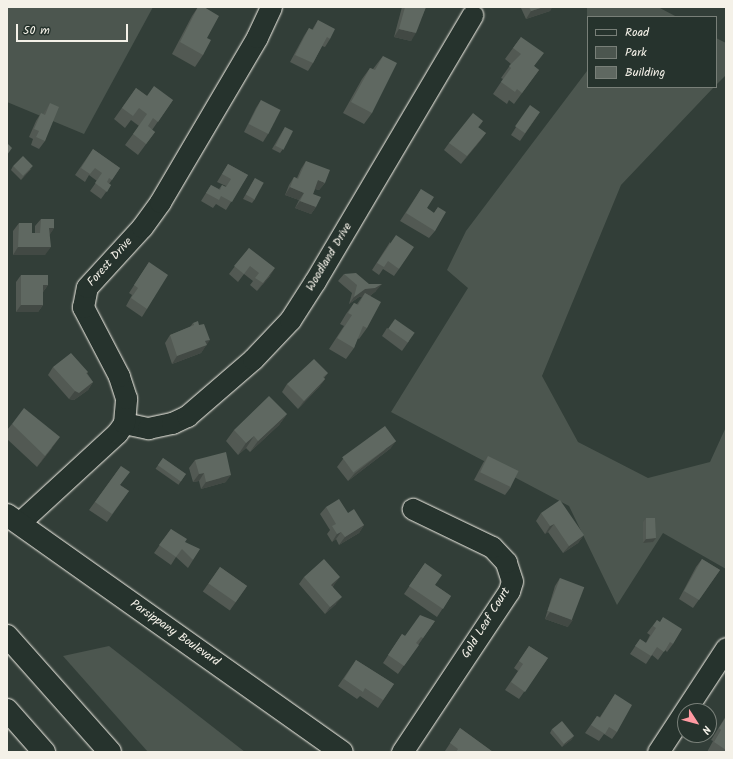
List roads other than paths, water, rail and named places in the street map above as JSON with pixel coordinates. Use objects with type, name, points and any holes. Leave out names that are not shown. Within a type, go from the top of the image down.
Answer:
[{"type":"main road","name":"Parsippany Boulevard","points":[[13,519],[342,752]]},
{"type":"main road","points":[[7,636],[110,752]]},
{"type":"main road","points":[[7,710],[44,752]]},
{"type":"street","name":"Forest Drive","points":[[124,423],[126,398],[119,376],[83,307],[85,292],[160,202],[257,37],[271,7]]},
{"type":"street","name":"Woodland Drive","points":[[124,423],[148,428],[187,416],[253,359],[290,320],[315,281],[472,15]]},
{"type":"street","points":[[13,519],[117,433],[124,423]]},
{"type":"street","name":"Gold Leaf Court","points":[[402,752],[509,591],[512,581],[506,562],[492,547],[413,509]]},
{"type":"street","points":[[658,752],[726,648]]}]
